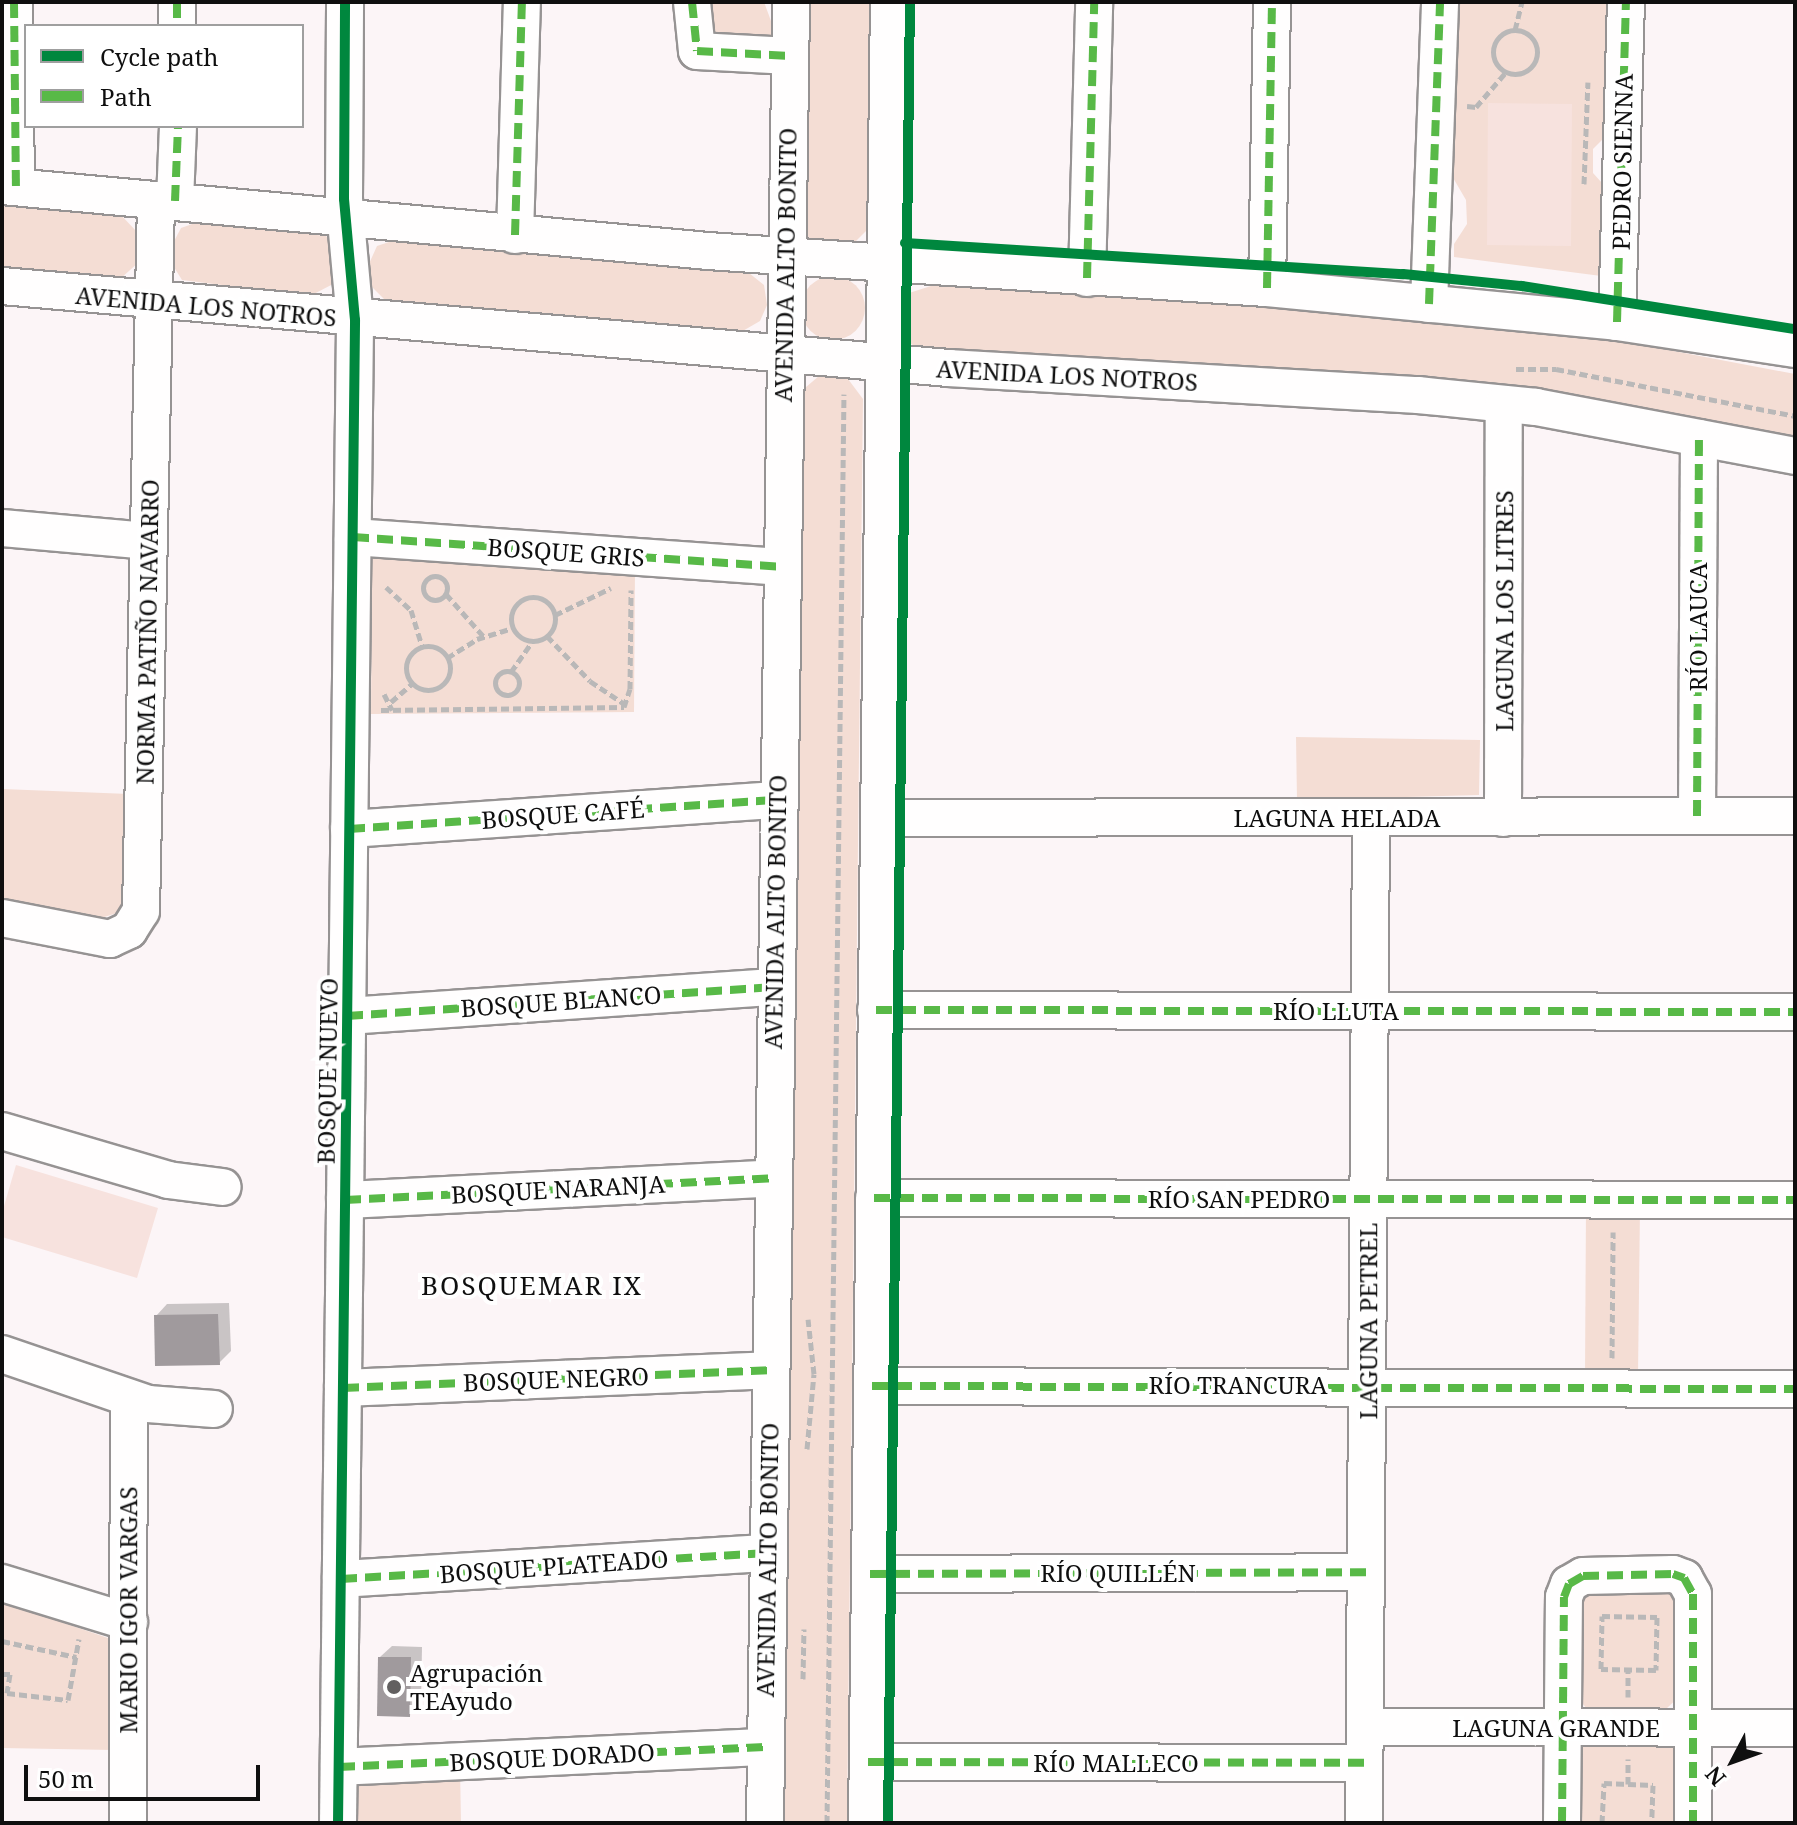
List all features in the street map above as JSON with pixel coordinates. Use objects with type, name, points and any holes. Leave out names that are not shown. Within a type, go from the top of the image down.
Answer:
[{"type":"street","points":[[14,2],[9,187],[515,235],[786,256],[884,260],[1087,278],[1267,288],[1617,322],[1795,349]]},
{"type":"street","points":[[177,2],[177,24]]},
{"type":"street","name":"BOSQUE NUEVO","points":[[338,1823],[355,320],[347,219],[345,2]]},
{"type":"street","points":[[515,235],[522,2]]},
{"type":"street","points":[[692,2],[697,51],[790,56]]},
{"type":"street","name":"AVENIDA ALTO BONITO","points":[[765,1823],[783,355],[791,2]]},
{"type":"street","points":[[867,1823],[889,2]]},
{"type":"street","points":[[1087,278],[1094,2]]},
{"type":"street","points":[[1267,288],[1272,2]]},
{"type":"street","points":[[1429,304],[1440,2]]},
{"type":"street","name":"PEDRO SIENNA","points":[[1617,322],[1626,2]]},
{"type":"street","name":"NORMA PATIÑO NAVARRO","points":[[2,918],[110,939],[129,930],[141,911],[153,303],[178,128]]},
{"type":"street","name":"AVENIDA LOS NOTROS","points":[[2,286],[153,303],[883,363],[1504,404],[1795,456]]},
{"type":"street","name":"LAGUNA LOS LITRES","points":[[1503,818],[1504,404]]},
{"type":"street","name":"RÍO LAUCA","points":[[1697,816],[1699,438]]},
{"type":"street","points":[[2,528],[148,541]]},
{"type":"street","name":"BOSQUE GRIS","points":[[353,537],[618,568],[780,567]]},
{"type":"street","name":"BOSQUE CAFÉ","points":[[349,829],[777,800]]},
{"type":"street","name":"LAGUNA HELADA","points":[[879,818],[1795,816]]},
{"type":"street","name":"LAGUNA PETREL","points":[[1364,1823],[1371,818]]},
{"type":"street","name":"BOSQUE BLANCO","points":[[347,1016],[774,987]]},
{"type":"street","name":"RÍO LLUTA","points":[[876,1010],[1795,1012]]},
{"type":"street","points":[[2,1131],[168,1180],[223,1187]]},
{"type":"street","name":"BOSQUE NARANJA","points":[[345,1200],[772,1178]]},
{"type":"street","name":"RÍO SAN PEDRO","points":[[874,1198],[1795,1200]]},
{"type":"street","points":[[2,1354],[129,1398],[214,1409]]},
{"type":"street","name":"BOSQUE NEGRO","points":[[343,1388],[769,1370]]},
{"type":"street","name":"RÍO TRANCURA","points":[[872,1386],[1367,1384],[1795,1389]]},
{"type":"street","name":"MARIO IGOR VARGAS","points":[[128,1823],[129,1398]]},
{"type":"street","name":"BOSQUE PLATEADO","points":[[341,1579],[767,1553]]},
{"type":"street","name":"RÍO QUILLÉN","points":[[870,1574],[1366,1572]]},
{"type":"street","points":[[1562,1823],[1564,1597],[1569,1584],[1583,1576],[1673,1574],[1684,1578],[1693,1594],[1693,1823]]},
{"type":"street","points":[[2,1583],[129,1622]]},
{"type":"street","name":"LAGUNA GRANDE","points":[[1365,1727],[1795,1728]]},
{"type":"street","name":"BOSQUE DORADO","points":[[339,1767],[765,1747]]},
{"type":"street","name":"RÍO MALLECO","points":[[868,1762],[1364,1763]]},
{"type":"path","points":[[1515,30],[1522,2]]},
{"type":"path","points":[[1515,30],[1529,35],[1537,54],[1526,71],[1506,72],[1495,62],[1493,48],[1501,34],[1515,30]]},
{"type":"path","points":[[1436,103],[1476,107],[1506,72]]},
{"type":"path","points":[[827,1823],[844,394]]},
{"type":"path","points":[[506,695],[499,692],[496,679],[511,672],[533,641],[547,636],[555,615],[597,597],[619,580],[618,568]]},
{"type":"path","points":[[618,568],[626,705]]},
{"type":"path","points":[[386,576],[386,601]]},
{"type":"path","points":[[446,594],[437,600],[427,597],[426,581],[442,578],[446,594],[484,637]]},
{"type":"path","points":[[386,587],[411,610],[422,646]]},
{"type":"path","points":[[512,628],[512,610],[526,597],[544,600],[555,615]]},
{"type":"path","points":[[447,658],[484,637],[512,628],[533,641]]},
{"type":"path","points":[[547,636],[590,681],[626,705]]},
{"type":"path","points":[[412,684],[428,690],[439,688],[449,674],[447,658],[440,649],[422,646]]},
{"type":"path","points":[[412,684],[406,662],[422,646]]},
{"type":"path","points":[[506,695],[519,686],[511,672]]},
{"type":"path","points":[[391,702],[412,684]]},
{"type":"path","points":[[383,687],[392,710]]},
{"type":"path","points":[[506,695],[506,708]]},
{"type":"path","points":[[351,710],[626,705]]},
{"type":"path","points":[[1612,1387],[1613,1199]]},
{"type":"path","points":[[2,1674],[10,1674],[7,1693],[68,1700],[85,1608]]},
{"type":"path","points":[[1602,1616],[1657,1617],[1656,1670],[1601,1669],[1602,1616]]},
{"type":"path","points":[[2,1641],[76,1657]]},
{"type":"path","points":[[1602,1823],[1604,1783],[1653,1785],[1652,1823]]},
{"type":"shaded area","points":[[698,2],[764,2],[778,40],[711,49]]},
{"type":"shaded area","points":[[805,2],[873,2],[867,221],[866,231],[853,244],[805,238]]},
{"type":"shaded area","points":[[1455,2],[1615,2],[1611,131],[1593,149],[1593,173],[1611,193],[1609,277],[1454,257],[1454,244],[1467,224],[1466,200],[1452,176]]},
{"type":"shaded area","points":[[1488,103],[1572,104],[1571,246],[1487,245]]},
{"type":"shaded area","points":[[2,204],[119,213],[138,233],[139,262],[120,279],[2,270]]},
{"type":"shaded area","points":[[198,222],[326,236],[333,244],[335,283],[310,296],[182,280],[172,264],[171,247],[181,228]]},
{"type":"shaded area","points":[[395,240],[744,269],[764,285],[767,305],[760,321],[741,332],[387,302],[372,287],[368,266],[377,246]]},
{"type":"shaded area","points":[[833,276],[851,282],[859,290],[865,308],[859,326],[851,334],[833,340],[815,334],[807,326],[801,308],[807,290],[815,282]]},
{"type":"shaded area","points":[[934,285],[1325,307],[1563,330],[1795,374],[1795,440],[1543,390],[921,349],[905,341],[899,330],[900,306],[906,294]]},
{"type":"shaded area","points":[[819,376],[848,379],[863,399],[847,1823],[783,1823],[799,393]]},
{"type":"shaded area","points":[[382,547],[635,567],[634,712],[371,714],[372,558]]},
{"type":"shaded area","points":[[1296,737],[1480,740],[1479,795],[1297,800]]},
{"type":"shaded area","points":[[2,789],[129,794],[126,902],[120,912],[98,919],[2,901]]},
{"type":"shaded area","points":[[16,1165],[158,1208],[137,1278],[2,1237],[2,1213]]},
{"type":"shaded area","points":[[1586,1206],[1640,1207],[1638,1376],[1585,1375]]},
{"type":"shaded area","points":[[1676,1585],[1683,1693],[1666,1709],[1587,1709],[1573,1692],[1577,1589]]},
{"type":"shaded area","points":[[2,1602],[108,1638],[113,1750],[2,1748]]},
{"type":"shaded area","points":[[1586,1743],[1670,1743],[1682,1759],[1683,1823],[1573,1823],[1572,1759]]},
{"type":"shaded area","points":[[460,1768],[461,1823],[355,1823],[355,1774]]},
{"type":"building","points":[[218,1314],[220,1365],[155,1366],[154,1315]]},
{"type":"building","name":"Agrupación TEAyudo","points":[[378,1657],[411,1657],[410,1717],[377,1716]]},
{"type":"marked path","points":[[14,2],[16,187]]},
{"type":"marked path","points":[[177,2],[177,24]]},
{"type":"marked path","points":[[515,235],[522,2]]},
{"type":"marked path","points":[[692,2],[697,51],[790,56]]},
{"type":"marked path","points":[[1087,278],[1094,2]]},
{"type":"marked path","points":[[1267,288],[1272,2]]},
{"type":"marked path","points":[[1429,304],[1440,2]]},
{"type":"marked path","points":[[1617,322],[1626,2]]},
{"type":"marked path","points":[[175,201],[178,128]]},
{"type":"marked path","points":[[1697,816],[1699,438]]},
{"type":"marked path","points":[[353,537],[780,567]]},
{"type":"marked path","points":[[349,829],[777,800]]},
{"type":"marked path","points":[[347,1016],[774,987]]},
{"type":"marked path","points":[[876,1010],[1795,1012]]},
{"type":"marked path","points":[[345,1200],[772,1178]]},
{"type":"marked path","points":[[874,1198],[1795,1200]]},
{"type":"marked path","points":[[343,1388],[769,1370]]},
{"type":"marked path","points":[[872,1386],[1795,1389]]},
{"type":"marked path","points":[[341,1579],[767,1553]]},
{"type":"marked path","points":[[870,1574],[1366,1572]]},
{"type":"marked path","points":[[1562,1823],[1564,1597],[1569,1584],[1583,1576],[1673,1574],[1684,1578],[1693,1594],[1693,1823]]},
{"type":"marked path","points":[[339,1767],[765,1747]]},
{"type":"marked path","points":[[868,1762],[1364,1763]]},
{"type":"cycle path","points":[[338,1823],[355,320],[344,199],[345,2]]},
{"type":"cycle path","points":[[888,1823],[910,2]]},
{"type":"cycle path","points":[[905,243],[1403,274],[1522,286],[1795,329]]},
{"type":"place","name":"Agrupación TEAyudo","points":[[394,1687]]},
{"type":"district","name":"BOSQUEMAR IX","points":[[532,1286]]}]
